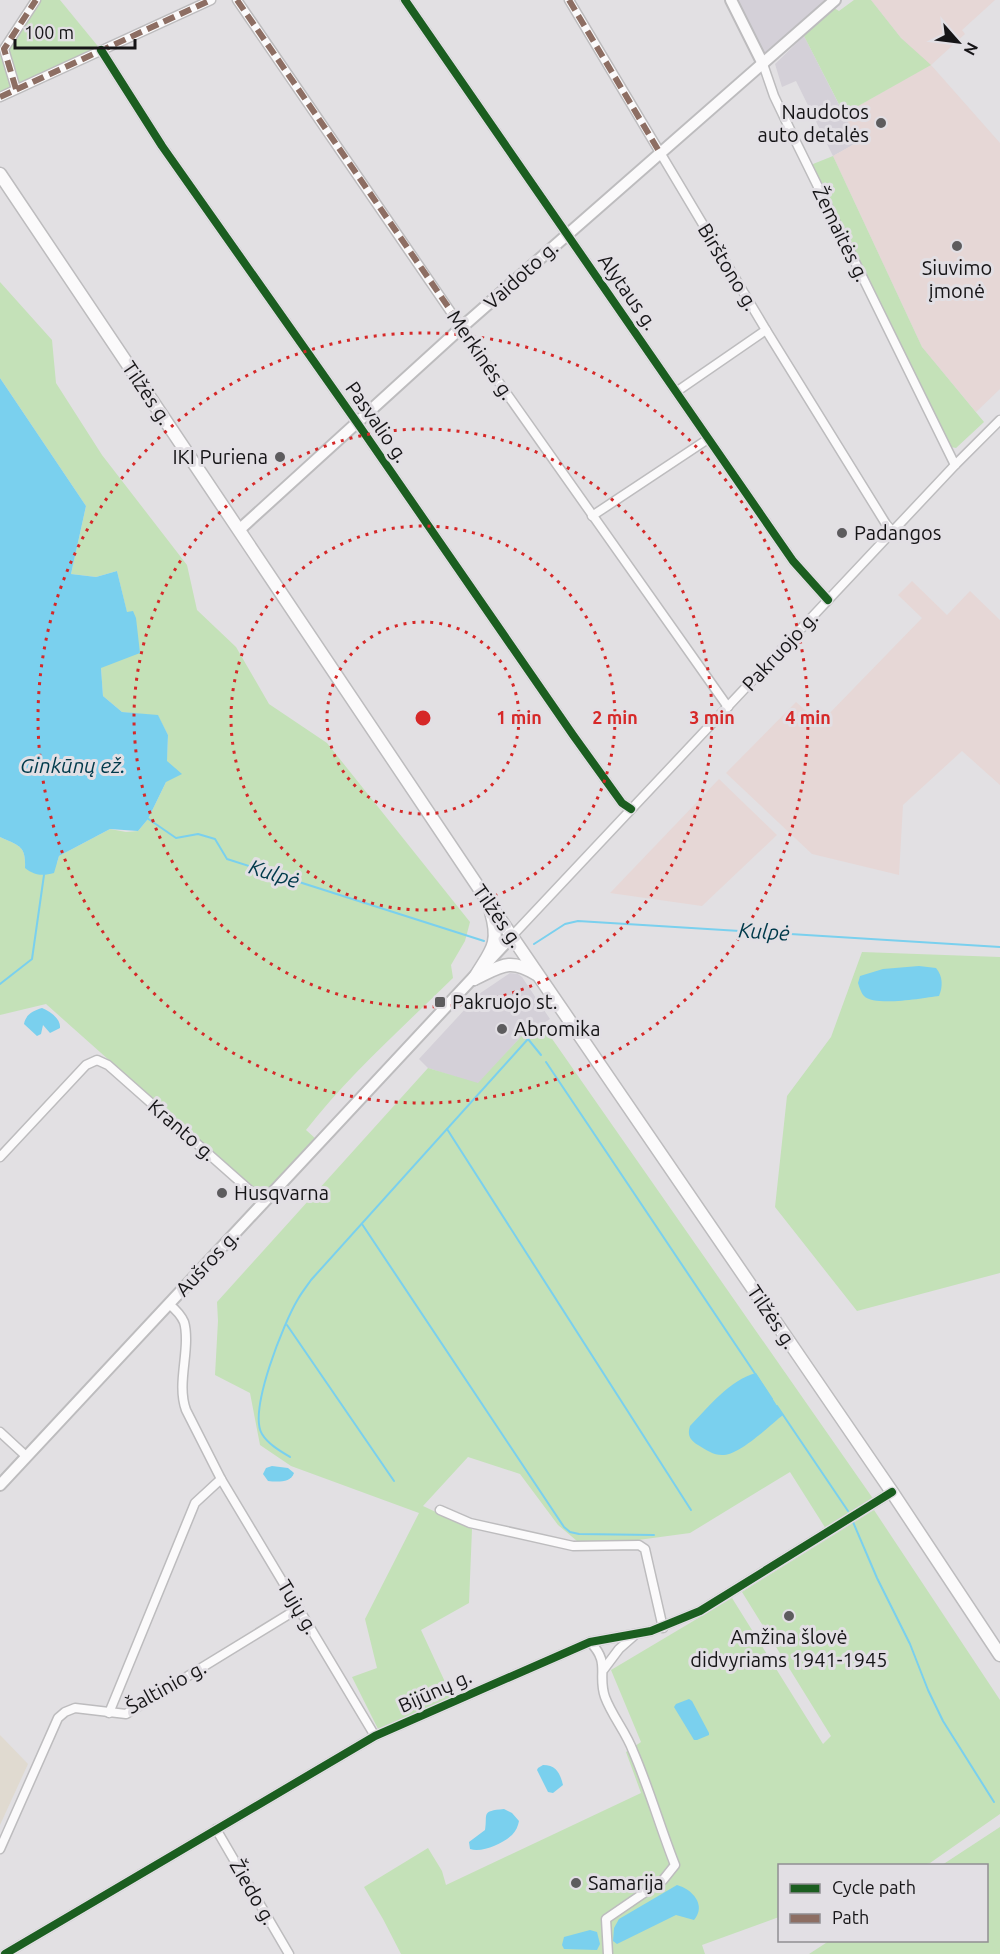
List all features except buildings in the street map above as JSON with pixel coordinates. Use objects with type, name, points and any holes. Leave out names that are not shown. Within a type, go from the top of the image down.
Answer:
[{"type":"highway","name":"Tilžės g.","points":[[0,174],[489,903],[892,1492],[1000,1654]]},
{"type":"highway","points":[[474,979],[496,938],[496,928],[489,903]]},
{"type":"highway","points":[[474,979],[507,964],[521,965],[539,976]]},
{"type":"main road","name":"Žemaitės g.","points":[[731,0],[763,64]]},
{"type":"main road","name":"Vaidoto g.","points":[[239,530],[462,327],[835,0]]},
{"type":"main road","name":"Aušros g.","points":[[0,1485],[512,936]]},
{"type":"street","points":[[16,89],[4,49],[36,0]]},
{"type":"street","points":[[0,97],[211,0]]},
{"type":"street","name":"Merkinės g.","points":[[237,0],[592,516],[728,707]]},
{"type":"street","name":"Alytaus g.","points":[[405,0],[793,561],[828,600]]},
{"type":"street","name":"Birštono g.","points":[[569,0],[765,330],[893,532]]},
{"type":"street","name":"Pasvalio g.","points":[[101,50],[162,146],[573,735],[622,803],[631,809]]},
{"type":"street","name":"Žemaitės g.","points":[[763,64],[774,96],[955,465]]},
{"type":"street","points":[[676,392],[765,330]]},
{"type":"street","name":"Pakruojo g.","points":[[512,936],[1000,420]]},
{"type":"street","points":[[592,516],[708,439]]},
{"type":"street","name":"Kranto g.","points":[[0,1157],[86,1065],[97,1060],[108,1065],[264,1203]]},
{"type":"street","name":"Tujų g.","points":[[169,1304],[179,1314],[185,1325],[186,1360],[182,1401],[221,1479],[375,1736]]},
{"type":"street","points":[[0,1432],[26,1456]]},
{"type":"street","points":[[109,1713],[195,1503],[221,1479]]},
{"type":"street","name":"Bijūnų g.","points":[[4,1954],[375,1736],[590,1642],[663,1628],[700,1611],[892,1492]]},
{"type":"street","points":[[440,1510],[470,1523],[573,1546],[639,1545],[645,1549],[663,1628]]},
{"type":"street","name":"Šaltinio g.","points":[[0,1849],[58,1718],[65,1712],[75,1708],[126,1714],[299,1608]]},
{"type":"street","points":[[604,1669],[619,1649],[636,1634]]},
{"type":"street","points":[[590,1642],[600,1651],[604,1669],[601,1683],[606,1700],[633,1749],[675,1865],[663,1880],[606,1919],[608,1954]]},
{"type":"street","name":"Žiedo g.","points":[[216,1829],[289,1954]]},
{"type":"street","points":[[0,1950],[4,1954]]},
{"type":"shaded area","points":[[731,0],[835,0],[763,64]]},
{"type":"shaded area","points":[[871,0],[995,0],[962,30],[965,34],[931,65],[1000,143],[1000,389],[976,412],[922,347],[833,156],[858,142],[844,114],[930,65],[901,38]]},
{"type":"shaded area","points":[[804,36],[858,142],[833,156],[796,81],[782,87],[775,64]]},
{"type":"shaded area","points":[[912,581],[947,615],[970,591],[1000,620],[1000,785],[962,751],[903,805],[899,875],[812,854],[726,773],[796,702],[820,723],[922,618],[898,595]]},
{"type":"shaded area","points":[[719,779],[777,835],[702,906],[610,893]]},
{"type":"shaded area","points":[[510,973],[522,977],[550,1019],[538,1027],[530,1027],[478,1084],[428,1068],[419,1059],[479,994]]},
{"type":"shaded area","points":[[0,1735],[28,1764],[0,1825]]},
{"type":"green space","points":[[36,0],[60,0],[101,50],[0,97],[0,49]]},
{"type":"green space","points":[[854,0],[871,0],[901,38],[931,65],[844,114],[804,36],[834,8],[839,11]]},
{"type":"green space","points":[[833,156],[922,347],[984,422],[956,448],[951,447],[808,166]]},
{"type":"green space","points":[[0,282],[52,340],[56,383],[102,455],[187,565],[197,610],[236,647],[269,704],[327,743],[470,922],[465,941],[451,965],[453,978],[340,1090],[306,1130],[316,1139],[264,1198],[46,1004],[0,1015],[0,837],[23,850],[25,868],[57,863],[59,856],[110,829],[126,832],[138,831],[148,819],[166,782],[168,735],[158,716],[122,712],[103,696],[101,668],[127,613],[117,571],[96,577],[71,574],[86,506],[0,378]]},
{"type":"green space","points":[[862,952],[1000,957],[1000,1273],[857,1311],[775,1207],[787,1096],[831,1037]]},
{"type":"green space","points":[[530,1027],[538,1027],[548,1033],[874,1500],[826,1529],[790,1472],[690,1533],[623,1542],[577,1541],[558,1525],[520,1474],[468,1457],[423,1506],[472,1529],[469,1603],[421,1630],[452,1697],[378,1729],[352,1677],[377,1668],[365,1619],[419,1513],[291,1466],[260,1445],[250,1393],[215,1375],[217,1302],[428,1068],[478,1083]]},
{"type":"green space","points":[[874,1510],[1000,1700],[1000,1814],[926,1864],[778,1864],[778,1917],[702,1945],[705,1954],[401,1954],[364,1887],[428,1848],[442,1871],[446,1885],[641,1793],[626,1752],[641,1742],[611,1670],[732,1598],[823,1744],[831,1736],[742,1592]]},
{"type":"green space","points":[[1000,1827],[1000,1954],[809,1954],[827,1942],[988,1942],[988,1864],[944,1864]]},
{"type":"water","name":"Ginkūnų ež.","points":[[0,378],[86,506],[71,574],[96,577],[117,571],[127,612],[133,611],[136,618],[140,653],[101,668],[103,696],[122,712],[158,715],[168,735],[167,761],[182,774],[166,782],[148,819],[138,831],[110,829],[59,856],[54,873],[46,875],[36,874],[25,868],[23,850],[0,837]]},
{"type":"water","points":[[919,966],[936,968],[940,974],[942,982],[939,996],[878,1001],[864,996],[858,983],[860,976],[883,969]]},
{"type":"water","points":[[42,1008],[54,1016],[60,1028],[50,1033],[43,1025],[41,1034],[37,1036],[24,1024],[30,1013]]},
{"type":"water","points":[[756,1373],[783,1415],[746,1445],[731,1453],[714,1454],[693,1441],[689,1435],[690,1426],[728,1388]]},
{"type":"water","points":[[272,1466],[288,1468],[294,1473],[287,1480],[268,1481],[263,1474],[266,1468]]},
{"type":"water","points":[[689,1699],[709,1733],[697,1740],[694,1740],[674,1707]]},
{"type":"water","points":[[543,1765],[557,1771],[563,1785],[553,1793],[548,1792],[537,1770]]},
{"type":"water","points":[[504,1809],[512,1813],[519,1821],[513,1833],[492,1846],[481,1850],[470,1849],[469,1842],[485,1830],[488,1812]]},
{"type":"water","points":[[677,1885],[688,1890],[696,1898],[699,1909],[694,1920],[676,1915],[617,1944],[613,1941],[614,1928],[619,1919]]},
{"type":"water","points":[[590,1930],[597,1932],[600,1944],[597,1950],[564,1949],[562,1945],[564,1937]]},
{"type":"waterway","name":"Kulpė","points":[[147,818],[176,838],[198,834],[215,839],[227,859],[484,941]]},
{"type":"waterway","points":[[0,984],[32,959],[44,875]]},
{"type":"waterway","name":"Kulpė","points":[[534,944],[565,924],[578,921],[1000,947]]},
{"type":"waterway","points":[[533,1028],[528,1039],[541,1055]]},
{"type":"waterway","points":[[290,1457],[265,1438],[259,1423],[260,1406],[270,1366],[284,1327],[298,1299],[311,1280],[528,1039]]},
{"type":"waterway","points":[[546,1062],[772,1399]]},
{"type":"waterway","points":[[447,1129],[691,1510]]},
{"type":"waterway","points":[[362,1224],[564,1527],[570,1532],[579,1534],[654,1535]]},
{"type":"waterway","points":[[287,1325],[394,1481]]},
{"type":"waterway","points":[[777,1406],[848,1511]]},
{"type":"waterway","points":[[853,1522],[943,1721],[994,1802]]},
{"type":"marked path","points":[[16,89],[4,49],[36,0]]},
{"type":"marked path","points":[[0,97],[211,0]]},
{"type":"marked path","points":[[237,0],[462,327]]},
{"type":"marked path","points":[[569,0],[660,153]]},
{"type":"cycle path","points":[[405,0],[793,561],[828,600]]},
{"type":"cycle path","points":[[101,50],[162,146],[573,735],[622,803],[631,809]]},
{"type":"cycle path","points":[[5,1954],[375,1736],[590,1642],[651,1631],[700,1611],[892,1492]]},
{"type":"place","name":"Naudotos auto detalės","points":[[881,123]]},
{"type":"place","name":"Siuvimo įmonė","points":[[957,246]]},
{"type":"place","name":"IKI Puriena","points":[[280,457]]},
{"type":"place","name":"Padangos","points":[[842,533]]},
{"type":"place","name":"Pakruojo st.","points":[[440,1002]]},
{"type":"place","name":"Abromika","points":[[502,1029]]},
{"type":"place","name":"Husqvarna","points":[[222,1193]]},
{"type":"place","name":"Amžina šlovė didvyriams 1941-1945","points":[[789,1616]]},
{"type":"place","name":"Samarija","points":[[576,1883]]}]
